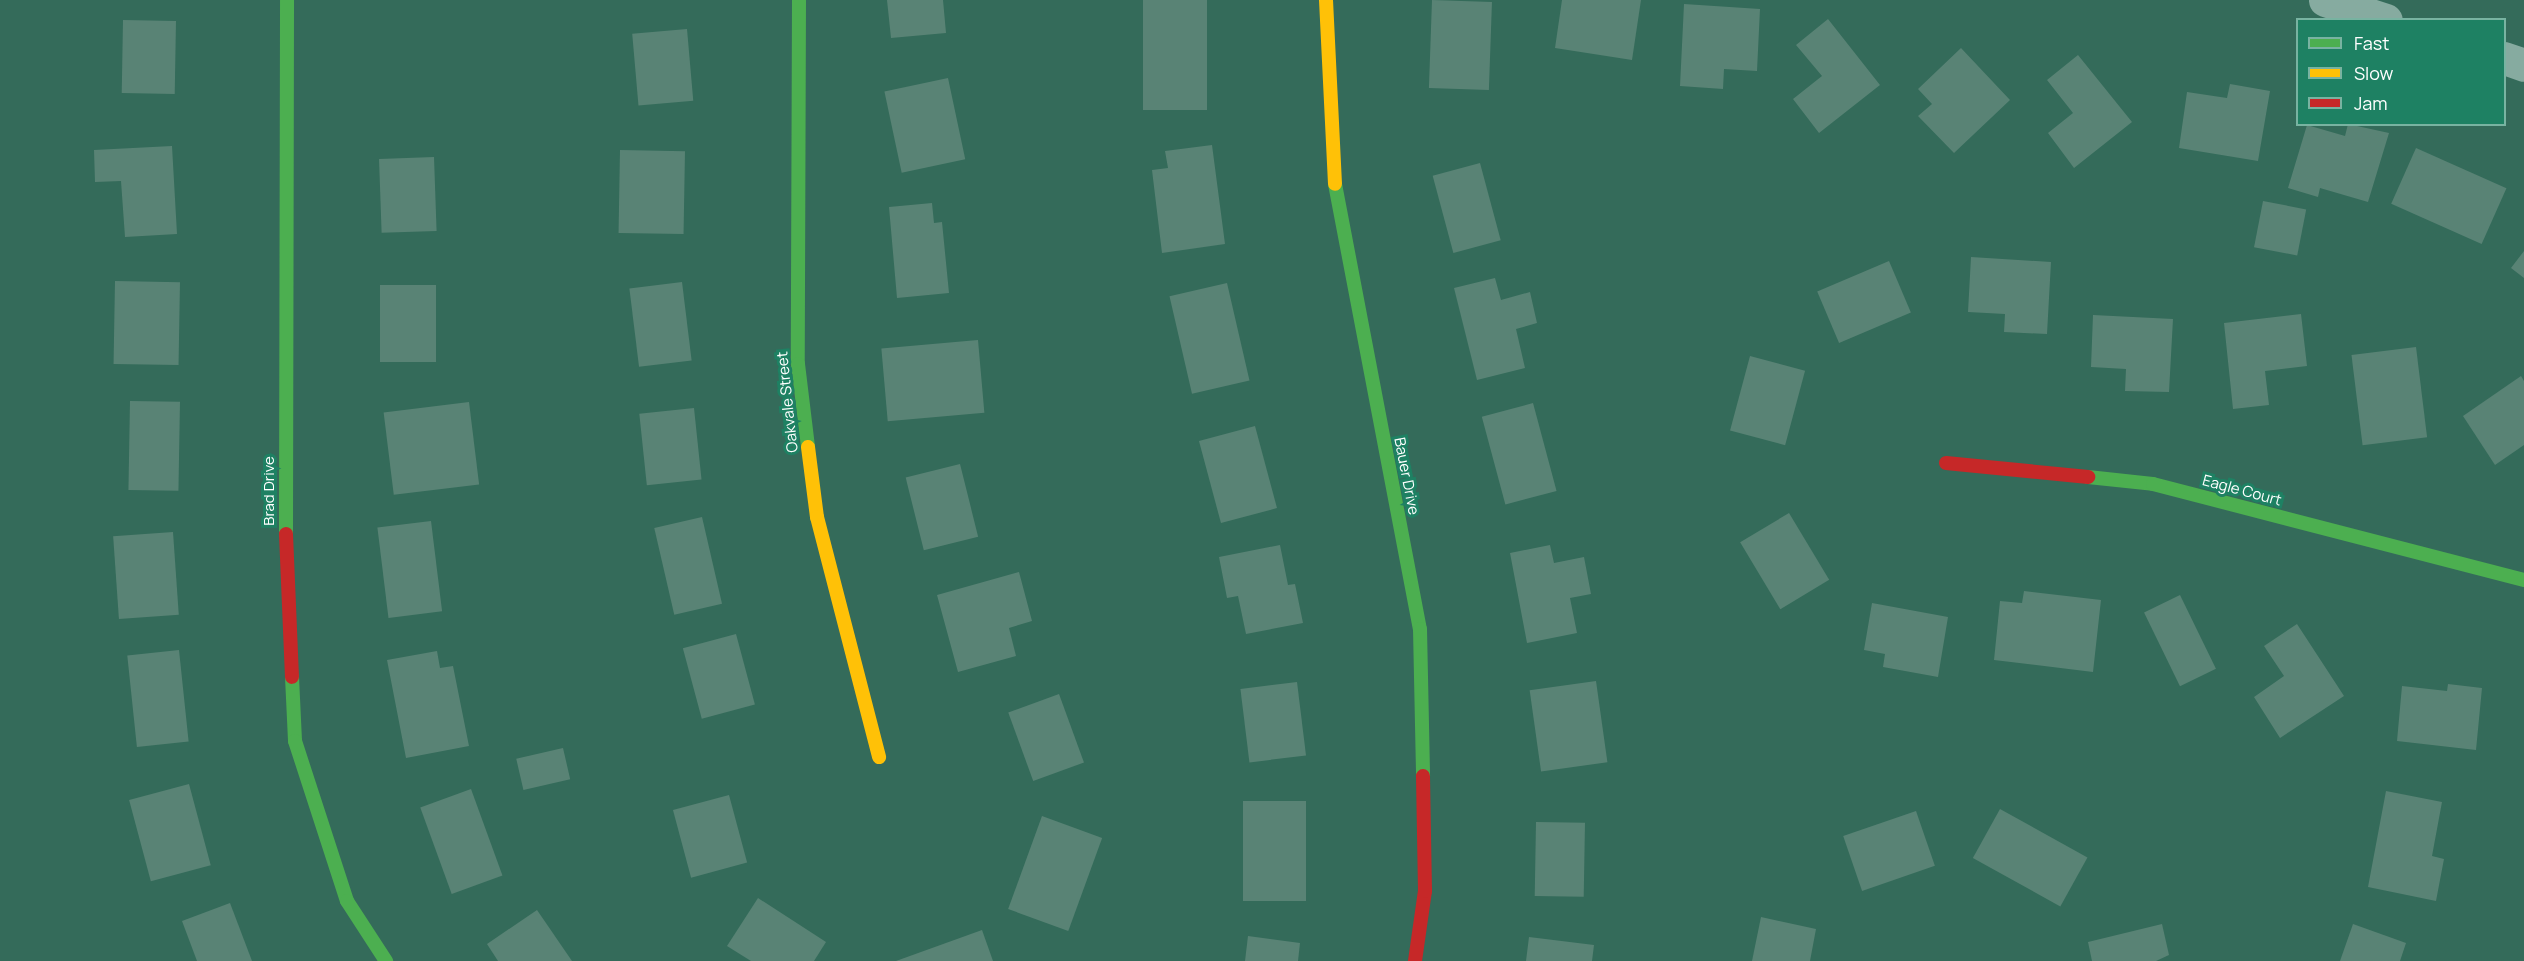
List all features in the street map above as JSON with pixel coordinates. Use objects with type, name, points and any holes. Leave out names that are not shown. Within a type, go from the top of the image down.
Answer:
[{"type":"street","name":"Brad Drive","points":[[287,0],[286,548],[295,741],[347,901],[386,961]]},
{"type":"street","name":"Oakvale Street","points":[[798,0],[798,364],[817,517],[879,757]]},
{"type":"street","name":"Bauer Drive","points":[[1326,0],[1334,178],[1420,629],[1425,891],[1414,961]]},
{"type":"street","points":[[2325,0],[2380,18]]},
{"type":"street","points":[[2506,58],[2524,65]]},
{"type":"street","name":"Eagle Court","points":[[1946,463],[2153,484],[2524,580]]},
{"type":"building","points":[[887,0],[943,0],[946,33],[891,38]]},
{"type":"building","points":[[1143,0],[1207,0],[1207,110],[1143,110]]},
{"type":"building","points":[[1432,0],[1492,2],[1489,90],[1429,88]]},
{"type":"building","points":[[1562,0],[1641,0],[1632,60],[1555,48]]},
{"type":"building","points":[[1684,4],[1760,9],[1757,71],[1724,69],[1723,89],[1680,86]]},
{"type":"building","points":[[1828,19],[1880,85],[1819,133],[1793,99],[1822,76],[1796,45]]},
{"type":"building","points":[[123,20],[176,21],[175,94],[122,93]]},
{"type":"building","points":[[687,29],[693,101],[638,106],[632,34]]},
{"type":"building","points":[[1961,48],[2010,100],[1954,153],[1918,116],[1932,104],[1918,89]]},
{"type":"building","points":[[2078,55],[2132,122],[2074,168],[2048,133],[2073,113],[2047,80]]},
{"type":"building","points":[[948,78],[965,159],[902,173],[884,92]]},
{"type":"building","points":[[2230,84],[2270,91],[2258,161],[2179,148],[2187,92],[2227,98]]},
{"type":"building","points":[[2307,126],[2345,136],[2348,126],[2389,133],[2368,202],[2320,188],[2318,197],[2288,188]]},
{"type":"building","points":[[1212,145],[1225,244],[1162,253],[1152,170],[1168,168],[1165,151]]},
{"type":"building","points":[[172,146],[177,234],[125,237],[121,181],[95,182],[94,150]]},
{"type":"building","points":[[2416,148],[2506,188],[2482,244],[2391,204]]},
{"type":"building","points":[[620,150],[685,151],[684,234],[619,233]]},
{"type":"building","points":[[434,157],[437,231],[382,233],[379,159]]},
{"type":"building","points":[[1480,163],[1501,240],[1453,253],[1433,176]]},
{"type":"building","points":[[2263,201],[2306,209],[2297,256],[2254,247]]},
{"type":"building","points":[[932,203],[934,223],[942,222],[949,293],[897,298],[889,207]]},
{"type":"building","points":[[2524,251],[2524,278],[2511,268]]},
{"type":"building","points":[[1971,257],[2051,262],[2047,334],[2004,332],[2005,314],[1968,312]]},
{"type":"building","points":[[1889,261],[1911,313],[1839,343],[1817,291]]},
{"type":"building","points":[[1495,278],[1501,300],[1530,292],[1537,323],[1516,329],[1525,368],[1477,380],[1454,288]]},
{"type":"building","points":[[115,281],[180,282],[179,365],[114,364]]},
{"type":"building","points":[[682,282],[692,360],[639,367],[629,288]]},
{"type":"building","points":[[1227,283],[1249,380],[1192,394],[1170,296]]},
{"type":"building","points":[[380,285],[436,285],[436,362],[380,362]]},
{"type":"building","points":[[2301,314],[2307,366],[2265,371],[2269,405],[2233,409],[2224,323]]},
{"type":"building","points":[[2093,315],[2173,319],[2169,392],[2125,391],[2126,369],[2091,367]]},
{"type":"building","points":[[978,340],[984,413],[888,421],[881,348]]},
{"type":"building","points":[[2416,347],[2427,437],[2363,445],[2351,355]]},
{"type":"building","points":[[1750,356],[1805,371],[1785,445],[1730,430]]},
{"type":"building","points":[[2521,376],[2524,381],[2524,445],[2495,465],[2463,416]]},
{"type":"building","points":[[130,401],[180,402],[178,491],[128,490]]},
{"type":"building","points":[[469,402],[479,484],[394,495],[384,412]]},
{"type":"building","points":[[1533,403],[1557,491],[1505,505],[1482,417]]},
{"type":"building","points":[[694,408],[702,480],[647,485],[639,414]]},
{"type":"building","points":[[1255,426],[1277,508],[1221,523],[1199,441]]},
{"type":"building","points":[[960,464],[978,537],[924,550],[906,478]]},
{"type":"building","points":[[1789,513],[1829,580],[1780,609],[1740,542]]},
{"type":"building","points":[[702,517],[722,604],[674,615],[654,528]]},
{"type":"building","points":[[431,521],[442,611],[388,618],[377,528]]},
{"type":"building","points":[[173,532],[179,615],[119,619],[113,536]]},
{"type":"building","points":[[1280,545],[1288,585],[1295,584],[1303,623],[1246,634],[1238,596],[1227,598],[1219,557]]},
{"type":"building","points":[[1550,545],[1554,563],[1584,557],[1591,594],[1570,598],[1577,633],[1527,643],[1510,553]]},
{"type":"building","points":[[1019,572],[1032,621],[1009,628],[1016,656],[958,672],[937,595]]},
{"type":"building","points":[[2024,591],[2101,600],[2093,672],[1994,660],[2000,601],[2022,603]]},
{"type":"building","points":[[2180,595],[2216,669],[2180,686],[2144,613]]},
{"type":"building","points":[[1872,603],[1948,617],[1938,677],[1883,667],[1885,654],[1864,650]]},
{"type":"building","points":[[2297,624],[2344,696],[2280,738],[2254,697],[2284,676],[2264,646]]},
{"type":"building","points":[[736,634],[755,705],[702,719],[683,648]]},
{"type":"building","points":[[179,650],[189,741],[137,747],[127,655]]},
{"type":"building","points":[[437,651],[440,668],[453,666],[469,746],[406,758],[387,660]]},
{"type":"building","points":[[1596,681],[1607,762],[1541,772],[1530,690]]},
{"type":"building","points":[[1297,682],[1306,755],[1249,762],[1240,689]]},
{"type":"building","points":[[2448,684],[2482,688],[2476,750],[2397,741],[2402,686],[2447,691]]},
{"type":"building","points":[[1059,694],[1084,763],[1033,781],[1008,712]]},
{"type":"building","points":[[563,748],[570,779],[523,790],[516,759]]},
{"type":"building","points":[[189,784],[211,865],[151,881],[129,800]]},
{"type":"building","points":[[471,789],[502,875],[452,894],[420,807]]},
{"type":"building","points":[[2386,791],[2442,802],[2432,856],[2444,859],[2436,901],[2368,887]]},
{"type":"building","points":[[729,795],[747,863],[691,878],[673,810]]},
{"type":"building","points":[[1243,801],[1306,801],[1306,901],[1243,901]]},
{"type":"building","points":[[2000,809],[2087,857],[2060,906],[1973,858]]},
{"type":"building","points":[[1916,811],[1935,866],[1862,891],[1843,836]]},
{"type":"building","points":[[1042,816],[1102,838],[1068,931],[1008,909]]},
{"type":"building","points":[[1536,822],[1585,823],[1584,897],[1535,896]]},
{"type":"building","points":[[758,898],[826,942],[814,961],[751,961],[727,946]]},
{"type":"building","points":[[230,903],[252,961],[197,961],[182,921]]},
{"type":"building","points":[[537,910],[572,961],[498,961],[487,944]]},
{"type":"building","points":[[1761,917],[1816,929],[1810,961],[1752,961]]},
{"type":"building","points":[[2162,924],[2169,955],[2156,961],[2092,961],[2088,942]]},
{"type":"building","points":[[2353,924],[2406,943],[2400,961],[2340,961]]},
{"type":"building","points":[[982,930],[993,961],[896,961]]},
{"type":"building","points":[[1248,936],[1300,943],[1298,961],[1245,961]]},
{"type":"building","points":[[1529,937],[1594,945],[1592,961],[1526,961]]},
{"type":"traffic: fast","points":[[286,534],[287,0]]},
{"type":"traffic: fast","points":[[799,0],[798,364],[808,447]]},
{"type":"traffic: fast","points":[[1335,184],[1420,629],[1423,776]]},
{"type":"traffic: fast","points":[[2088,477],[2153,484],[2524,580]]},
{"type":"traffic: fast","points":[[292,677],[295,741],[347,901],[386,961]]},
{"type":"traffic: slow","points":[[1326,0],[1335,184]]},
{"type":"traffic: slow","points":[[808,447],[817,517],[879,757]]},
{"type":"traffic: jam","points":[[1946,463],[2088,477]]},
{"type":"traffic: jam","points":[[286,534],[292,677]]},
{"type":"traffic: jam","points":[[1415,961],[1425,891],[1423,776]]}]
